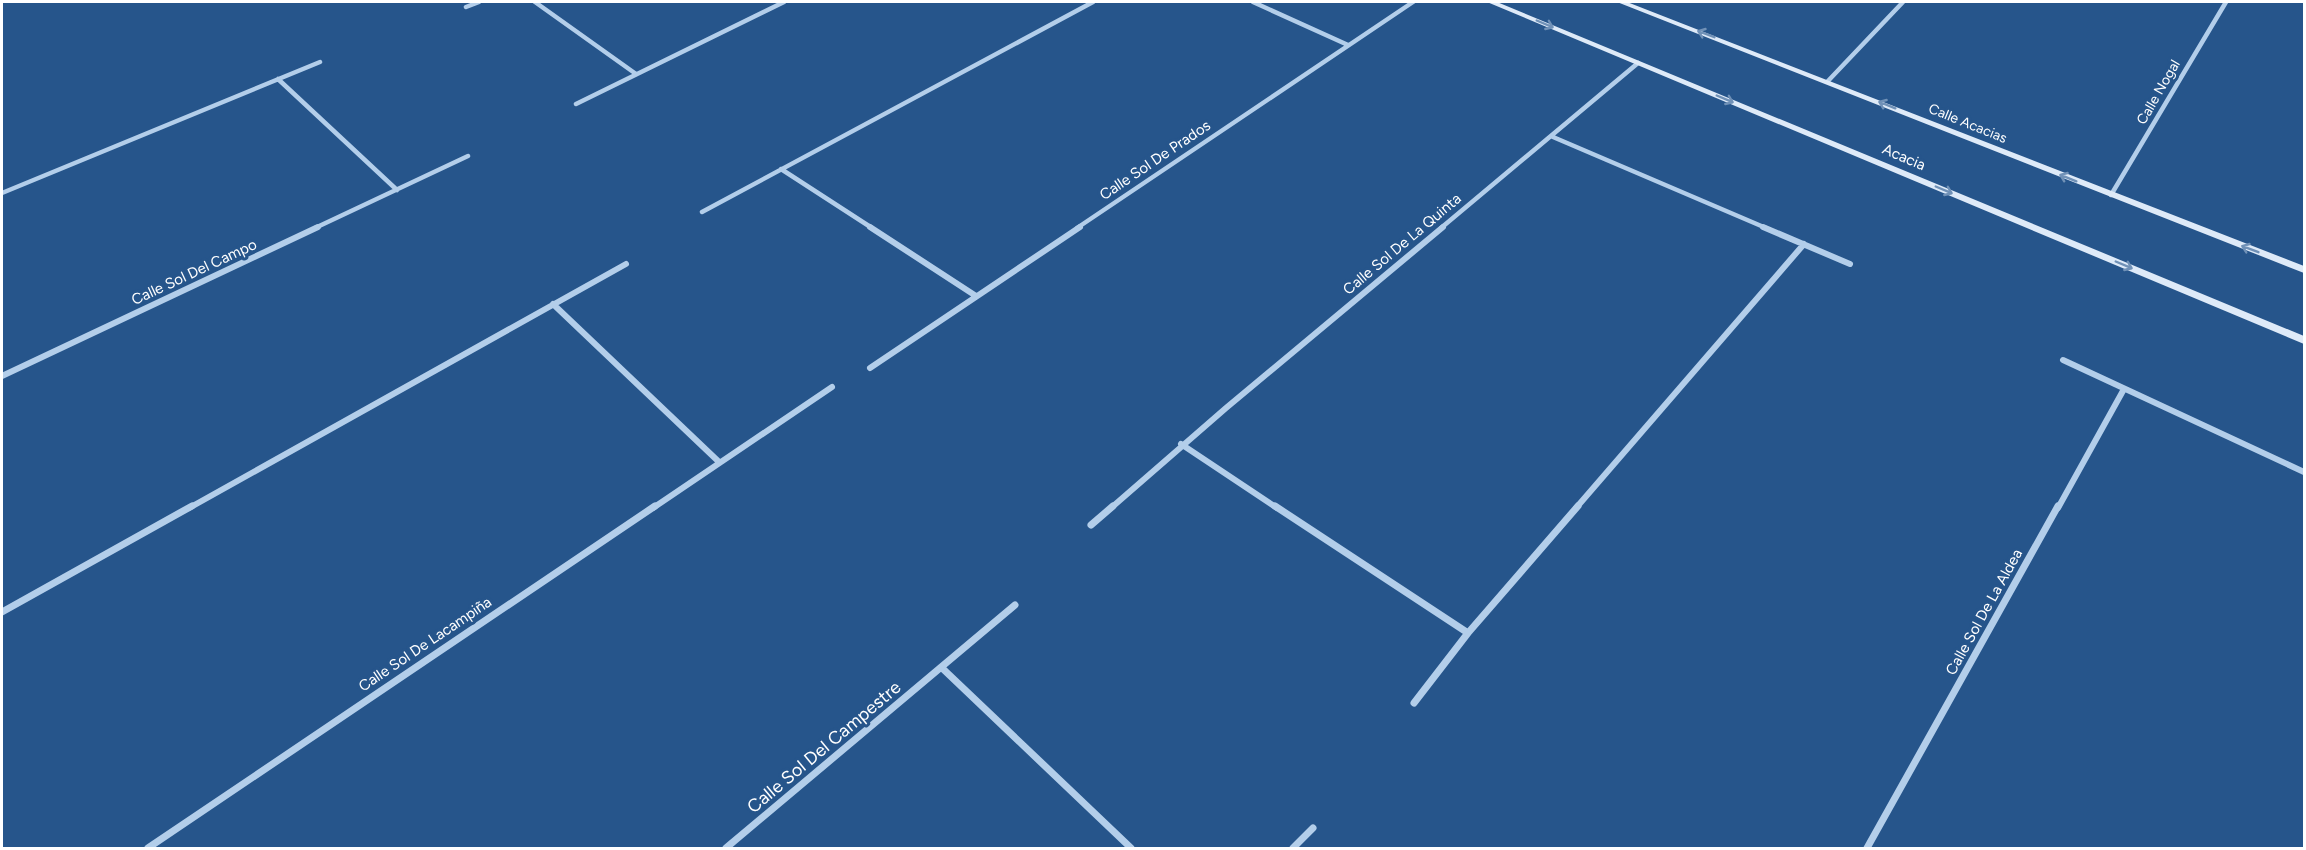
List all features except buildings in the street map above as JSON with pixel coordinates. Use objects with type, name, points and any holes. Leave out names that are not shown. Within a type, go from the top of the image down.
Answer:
[{"type":"street","points":[[466,7],[479,2]]},
{"type":"street","points":[[535,2],[636,74]]},
{"type":"street","points":[[576,104],[784,2]]},
{"type":"street","points":[[702,212],[1093,2]]},
{"type":"street","points":[[1252,2],[1348,45]]},
{"type":"street","name":"Calle Sol De Prados","points":[[870,369],[1413,2]]},
{"type":"street","name":"Acacia","points":[[1491,2],[2304,339]]},
{"type":"street","name":"Calle Acacias","points":[[1621,2],[1828,81],[2304,270]]},
{"type":"street","points":[[1828,81],[1903,2]]},
{"type":"street","name":"Calle Nogal","points":[[2111,195],[2226,2]]},
{"type":"street","points":[[2,193],[320,62]]},
{"type":"street","name":"Calle Sol De La Quinta","points":[[1091,525],[1181,444],[1638,63]]},
{"type":"street","points":[[278,79],[397,190]]},
{"type":"street","points":[[1553,136],[1850,264]]},
{"type":"street","name":"Calle Sol Del Campo","points":[[2,376],[468,156]]},
{"type":"street","points":[[781,169],[976,296]]},
{"type":"street","points":[[1414,703],[1468,633],[1804,244]]},
{"type":"street","points":[[2,612],[626,264]]},
{"type":"street","points":[[553,304],[718,461]]},
{"type":"street","points":[[2063,360],[2304,472]]},
{"type":"street","name":"Calle Sol De Lacampiña","points":[[148,849],[718,461],[832,387]]},
{"type":"street","name":"Calle Sol De La Aldea","points":[[1867,849],[2124,389]]},
{"type":"street","points":[[1181,444],[1468,633]]},
{"type":"street","name":"Calle Sol Del Campestre","points":[[726,849],[1015,605]]},
{"type":"street","points":[[942,668],[1131,849]]},
{"type":"street","points":[[1293,849],[1313,828]]}]
